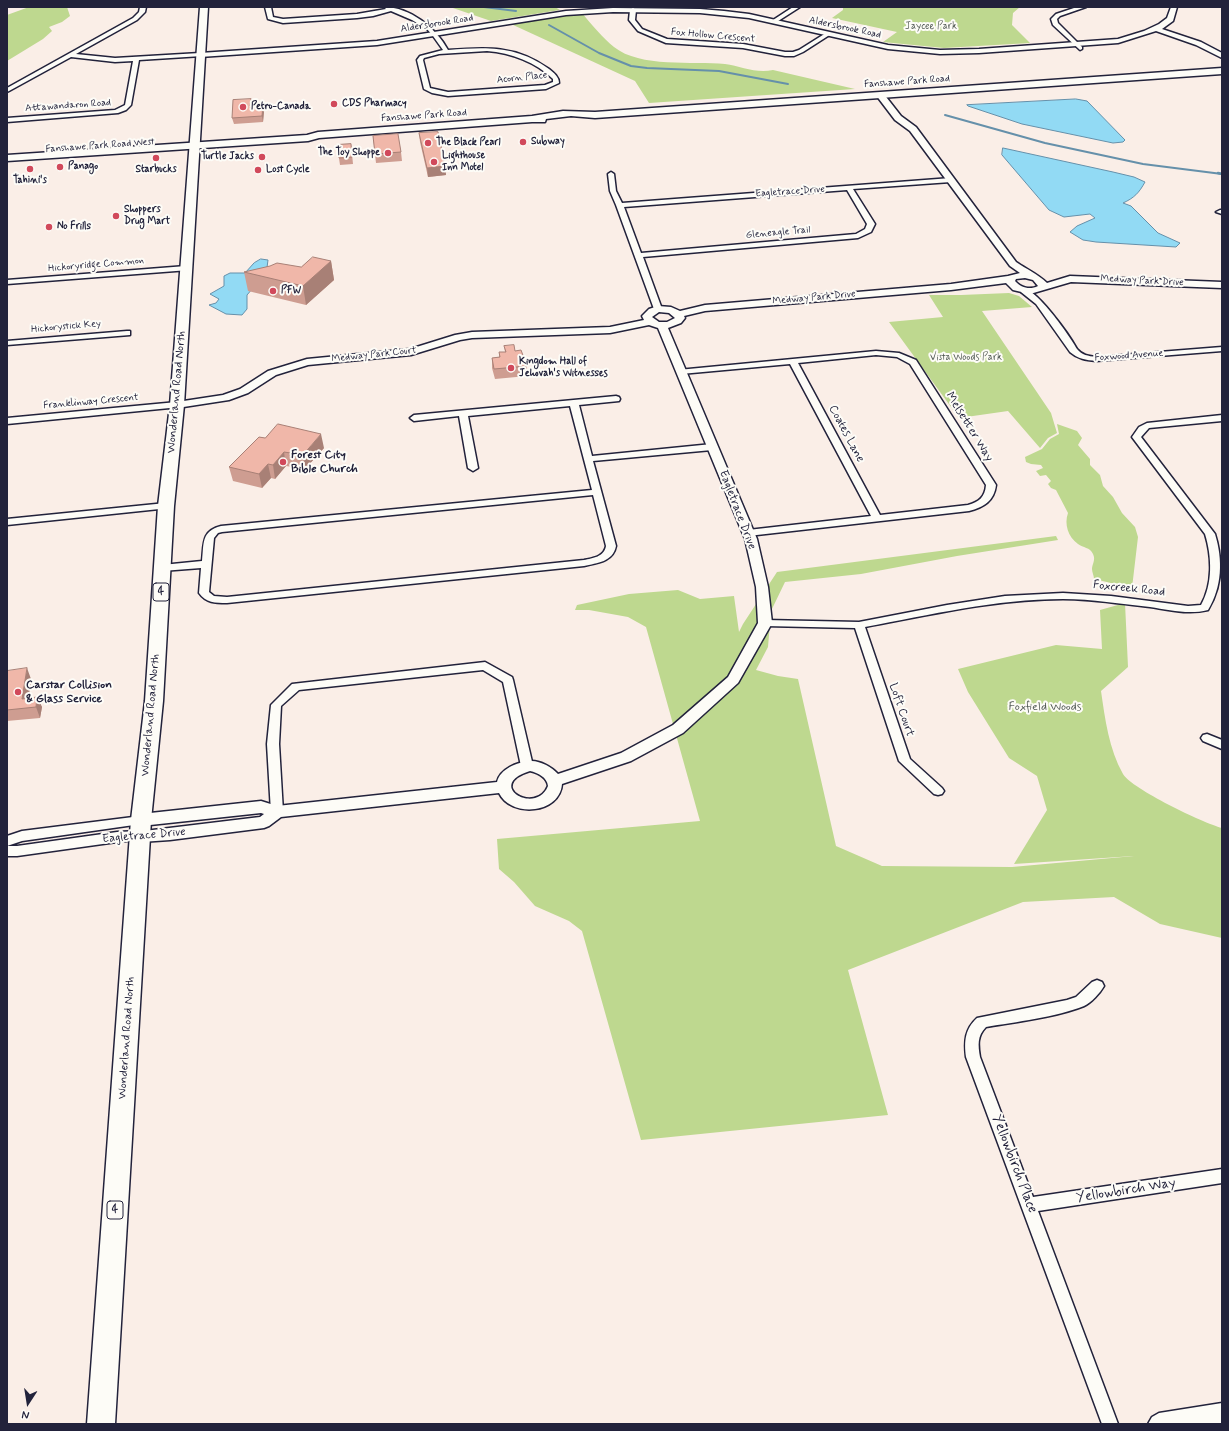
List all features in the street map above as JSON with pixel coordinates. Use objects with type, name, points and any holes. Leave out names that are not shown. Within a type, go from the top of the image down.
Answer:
[{"type":"main road","name":"Wonderland Road North","points":[[101,1424],[141,828],[154,701],[166,506],[177,405],[204,7]]},
{"type":"main road","name":"Fanshawe Park Road","points":[[194,143],[308,138],[318,134],[532,119],[550,120],[586,118],[595,115],[880,95],[893,97],[1222,71]]},
{"type":"main road","name":"Fanshawe Park Road West","points":[[7,153],[194,143]]},
{"type":"main road","name":"Fanshawe Park Road West","points":[[7,158],[194,143]]},
{"type":"street","points":[[7,90],[135,19],[142,12],[143,7]]},
{"type":"street","points":[[268,7],[270,18],[283,21],[365,16],[389,8],[416,18],[442,42],[446,51]]},
{"type":"street","points":[[773,22],[797,7]]},
{"type":"street","points":[[1079,46],[1055,24],[1054,19],[1058,15],[1083,7]]},
{"type":"street","name":"Aldersbrook Road","points":[[70,55],[103,60],[377,43],[566,13],[600,10],[700,11],[749,16],[888,47],[940,52],[1079,46],[1118,41],[1156,29],[1170,19],[1174,7]]},
{"type":"street","name":"Fox Hollow Crescent","points":[[633,10],[632,20],[640,30],[654,37],[673,42],[743,46],[790,54],[801,51],[828,34]]},
{"type":"street","points":[[1156,29],[1206,45],[1222,56]]},
{"type":"street","name":"Acorn Place","points":[[487,49],[505,51],[546,69],[557,81],[546,87],[440,94],[428,90],[420,60],[428,54],[446,51],[487,49]]},
{"type":"street","name":"Attawandaron Road","points":[[7,120],[105,114],[121,111],[128,105],[136,58]]},
{"type":"street","points":[[880,95],[898,118],[913,129],[1013,264],[1042,282],[1039,302]]},
{"type":"street","points":[[905,112],[909,117],[913,129]]},
{"type":"street","points":[[611,174],[613,191],[620,205],[658,309]]},
{"type":"street","name":"Eagletrace Drive","points":[[620,205],[951,180]]},
{"type":"street","name":"Gleneagle Trail","points":[[638,255],[858,236],[868,230],[871,224],[849,188]]},
{"type":"street","points":[[1013,264],[1016,283]]},
{"type":"street","name":"Hickoryridge Common","points":[[7,282],[186,268]]},
{"type":"street","name":"Medway Park Drive","points":[[679,315],[692,310],[705,308],[951,287],[968,290],[1016,283],[1033,277],[1062,281],[1096,279],[1222,285]]},
{"type":"street","name":"Medway Park Drive","points":[[1016,283],[1041,288],[1062,281]]},
{"type":"street","name":"Foxwood Avenue","points":[[1016,283],[1039,302],[1070,344],[1072,350],[1078,355],[1086,358],[1107,358],[1222,349]]},
{"type":"street","points":[[656,324],[647,316],[649,313],[658,309],[671,310],[679,315]]},
{"type":"street","name":"Medway Park Court","points":[[177,405],[225,398],[244,391],[272,373],[307,362],[411,352],[472,335],[610,330],[656,324],[674,324],[680,318],[679,315]]},
{"type":"street","name":"Eagletrace Drive","points":[[656,324],[681,372],[748,533],[762,587],[765,623]]},
{"type":"street","name":"Hickorystick Key","points":[[7,343],[127,333]]},
{"type":"street","name":"Melsetter Way","points":[[681,372],[876,353],[899,355],[913,362],[991,485],[991,493],[988,498],[984,504],[977,506],[955,510],[748,533]]},
{"type":"street","name":"Coates Lane","points":[[794,361],[876,519]]},
{"type":"street","points":[[414,418],[616,400]]},
{"type":"street","points":[[574,404],[589,459],[611,546],[610,552],[602,559],[584,563],[227,600],[211,599],[204,593],[209,538],[215,531],[221,529],[597,492]]},
{"type":"street","name":"Franklinway Crescent","points":[[7,421],[177,405]]},
{"type":"street","points":[[463,413],[473,468]]},
{"type":"street","name":"Foxcreek Road","points":[[765,623],[859,625],[947,608],[1024,598],[1063,596],[1111,598],[1188,609],[1204,608],[1210,597],[1216,558],[1214,545],[1210,534],[1136,437],[1142,429],[1147,426],[1222,418]]},
{"type":"street","points":[[589,459],[712,447]]},
{"type":"street","points":[[7,522],[166,506]]},
{"type":"street","points":[[162,568],[206,564]]},
{"type":"street","points":[[554,781],[626,757],[678,729],[733,680],[765,623]]},
{"type":"street","name":"Loft Court","points":[[859,625],[905,761],[938,791]]},
{"type":"street","points":[[277,812],[273,744],[276,705],[296,687],[485,666],[508,680],[527,766]]},
{"type":"street","points":[[1207,738],[1222,745]]},
{"type":"street","points":[[527,766],[538,767],[546,770],[554,781],[552,793],[540,802],[532,804],[516,802],[505,793],[503,788],[507,775],[513,770],[527,766]]},
{"type":"street","name":"Eagletrace Drive","points":[[7,842],[22,836],[141,828],[170,834],[264,822],[277,812],[503,788]]},
{"type":"street","name":"Eagletrace Drive","points":[[7,851],[18,851],[117,837],[141,828]]},
{"type":"street","name":"Yellowbirch Place","points":[[1097,986],[1081,1001],[1067,1006],[982,1022],[974,1029],[971,1041],[972,1057],[1029,1205],[1110,1424]]},
{"type":"street","name":"Yellowbirch Way","points":[[1029,1205],[1222,1176]]},
{"type":"street","points":[[1158,1424],[1222,1413]]},
{"type":"green space","points":[[29,7],[67,7],[70,16],[62,22],[49,27],[52,31],[43,39],[7,61],[7,15]]},
{"type":"green space","points":[[450,7],[555,7],[560,10],[491,21]]},
{"type":"green space","name":"Jaycee Park","points":[[843,7],[1020,7],[1013,13],[1012,25],[1030,43],[944,48],[883,42],[897,32],[832,18],[843,10]]},
{"type":"green space","points":[[582,13],[601,35],[614,47],[625,54],[638,58],[652,61],[725,64],[761,71],[773,70],[855,89],[649,103],[635,81],[511,24]]},
{"type":"green space","name":"Vista Woods Park","points":[[1009,293],[1019,296],[1032,307],[982,311],[1051,413],[1057,433],[1048,438],[1040,448],[1008,411],[959,418],[889,322],[943,317],[929,295]]},
{"type":"green space","points":[[1057,424],[1077,431],[1082,438],[1078,445],[1090,459],[1090,465],[1100,475],[1103,486],[1113,497],[1122,513],[1135,527],[1138,537],[1132,588],[1094,579],[1092,569],[1094,556],[1090,550],[1080,545],[1069,534],[1066,522],[1068,513],[1056,490],[1051,488],[1048,484],[1051,481],[1046,475],[1040,476],[1036,471],[1043,468],[1041,465],[1026,462],[1025,457],[1042,449],[1050,439],[1059,434]]},
{"type":"green space","name":"Foxfield Woods","points":[[1056,536],[1058,540],[957,556],[861,574],[785,582],[771,611],[768,647],[756,670],[778,676],[798,679],[836,846],[882,866],[1012,867],[1134,856],[1014,864],[1047,810],[1037,776],[1009,758],[968,692],[958,669],[1056,645],[1102,649],[1100,610],[1125,603],[1128,667],[1101,691],[1111,744],[1123,774],[1129,780],[1169,805],[1200,820],[1222,828],[1222,938],[1160,924],[1114,897],[1023,902],[848,970],[888,1115],[641,1140],[582,931],[569,921],[535,906],[514,882],[499,869],[497,839],[700,821],[646,627],[628,617],[589,610],[575,610],[577,605],[629,594],[678,590],[700,599],[734,596],[739,632],[777,572]]},
{"type":"water","points":[[1076,99],[1087,101],[1125,140],[1123,142],[1113,143],[1022,124],[967,105]]},
{"type":"water","points":[[1003,148],[1134,177],[1145,182],[1136,195],[1123,203],[1131,206],[1158,233],[1180,243],[1176,247],[1083,240],[1070,232],[1077,226],[1095,218],[1090,214],[1064,217],[1049,210],[1002,155]]},
{"type":"water","points":[[261,259],[268,260],[265,283],[253,288],[247,295],[247,309],[242,315],[226,314],[209,305],[216,303],[219,299],[210,294],[224,286],[224,276],[230,273],[245,273],[254,263]]},
{"type":"building","points":[[251,99],[250,106],[263,105],[262,116],[232,118],[233,100]]},
{"type":"building","name":"Lighthouse Inn Motel","points":[[438,132],[445,166],[427,168],[419,133]]},
{"type":"building","points":[[398,134],[401,152],[375,154],[373,136]]},
{"type":"building","points":[[351,144],[352,157],[339,158],[337,145]]},
{"type":"building","points":[[313,257],[331,261],[303,286],[244,272],[277,263],[301,267]]},
{"type":"building","points":[[514,345],[515,351],[521,350],[527,366],[494,369],[492,358],[500,357],[499,352],[506,352],[504,346]]},
{"type":"building","points":[[278,424],[321,434],[303,455],[284,452],[273,465],[268,464],[259,474],[229,467],[259,437],[265,438]]},
{"type":"building","points":[[27,668],[22,699],[37,697],[36,707],[7,710],[7,671]]},
{"type":"waterway","points":[[484,7],[516,11]]},
{"type":"waterway","points":[[549,25],[599,53],[631,66],[719,71],[788,84]]},
{"type":"waterway","points":[[945,115],[1045,143],[1143,164],[1222,174],[1218,173]]},
{"type":"place","name":"CDS Pharmacy","points":[[334,104]]},
{"type":"place","name":"Petro-Canada","points":[[243,107]]},
{"type":"place","name":"Subway","points":[[523,142]]},
{"type":"place","name":"The Black Pearl","points":[[428,143]]},
{"type":"place","name":"The Toy Shoppe","points":[[388,153]]},
{"type":"place","name":"Turtle Jacks","points":[[262,157]]},
{"type":"place","name":"Starbucks","points":[[156,158]]},
{"type":"place","name":"Lighthouse Inn Motel","points":[[434,162]]},
{"type":"place","name":"Panago","points":[[60,167]]},
{"type":"place","name":"Tahini's","points":[[30,169]]},
{"type":"place","name":"Lost Cycle","points":[[258,170]]},
{"type":"place","name":"Shoppers Drug Mart","points":[[116,216]]},
{"type":"place","name":"No Frills","points":[[49,227]]},
{"type":"place","name":"PFW","points":[[273,291]]},
{"type":"place","name":"Kingdom Hall of Jehovah's Witnesses","points":[[511,368]]},
{"type":"place","name":"Forest City Bible Church","points":[[283,462]]},
{"type":"place","name":"Carstar Collision & Glass Service","points":[[18,692]]}]
